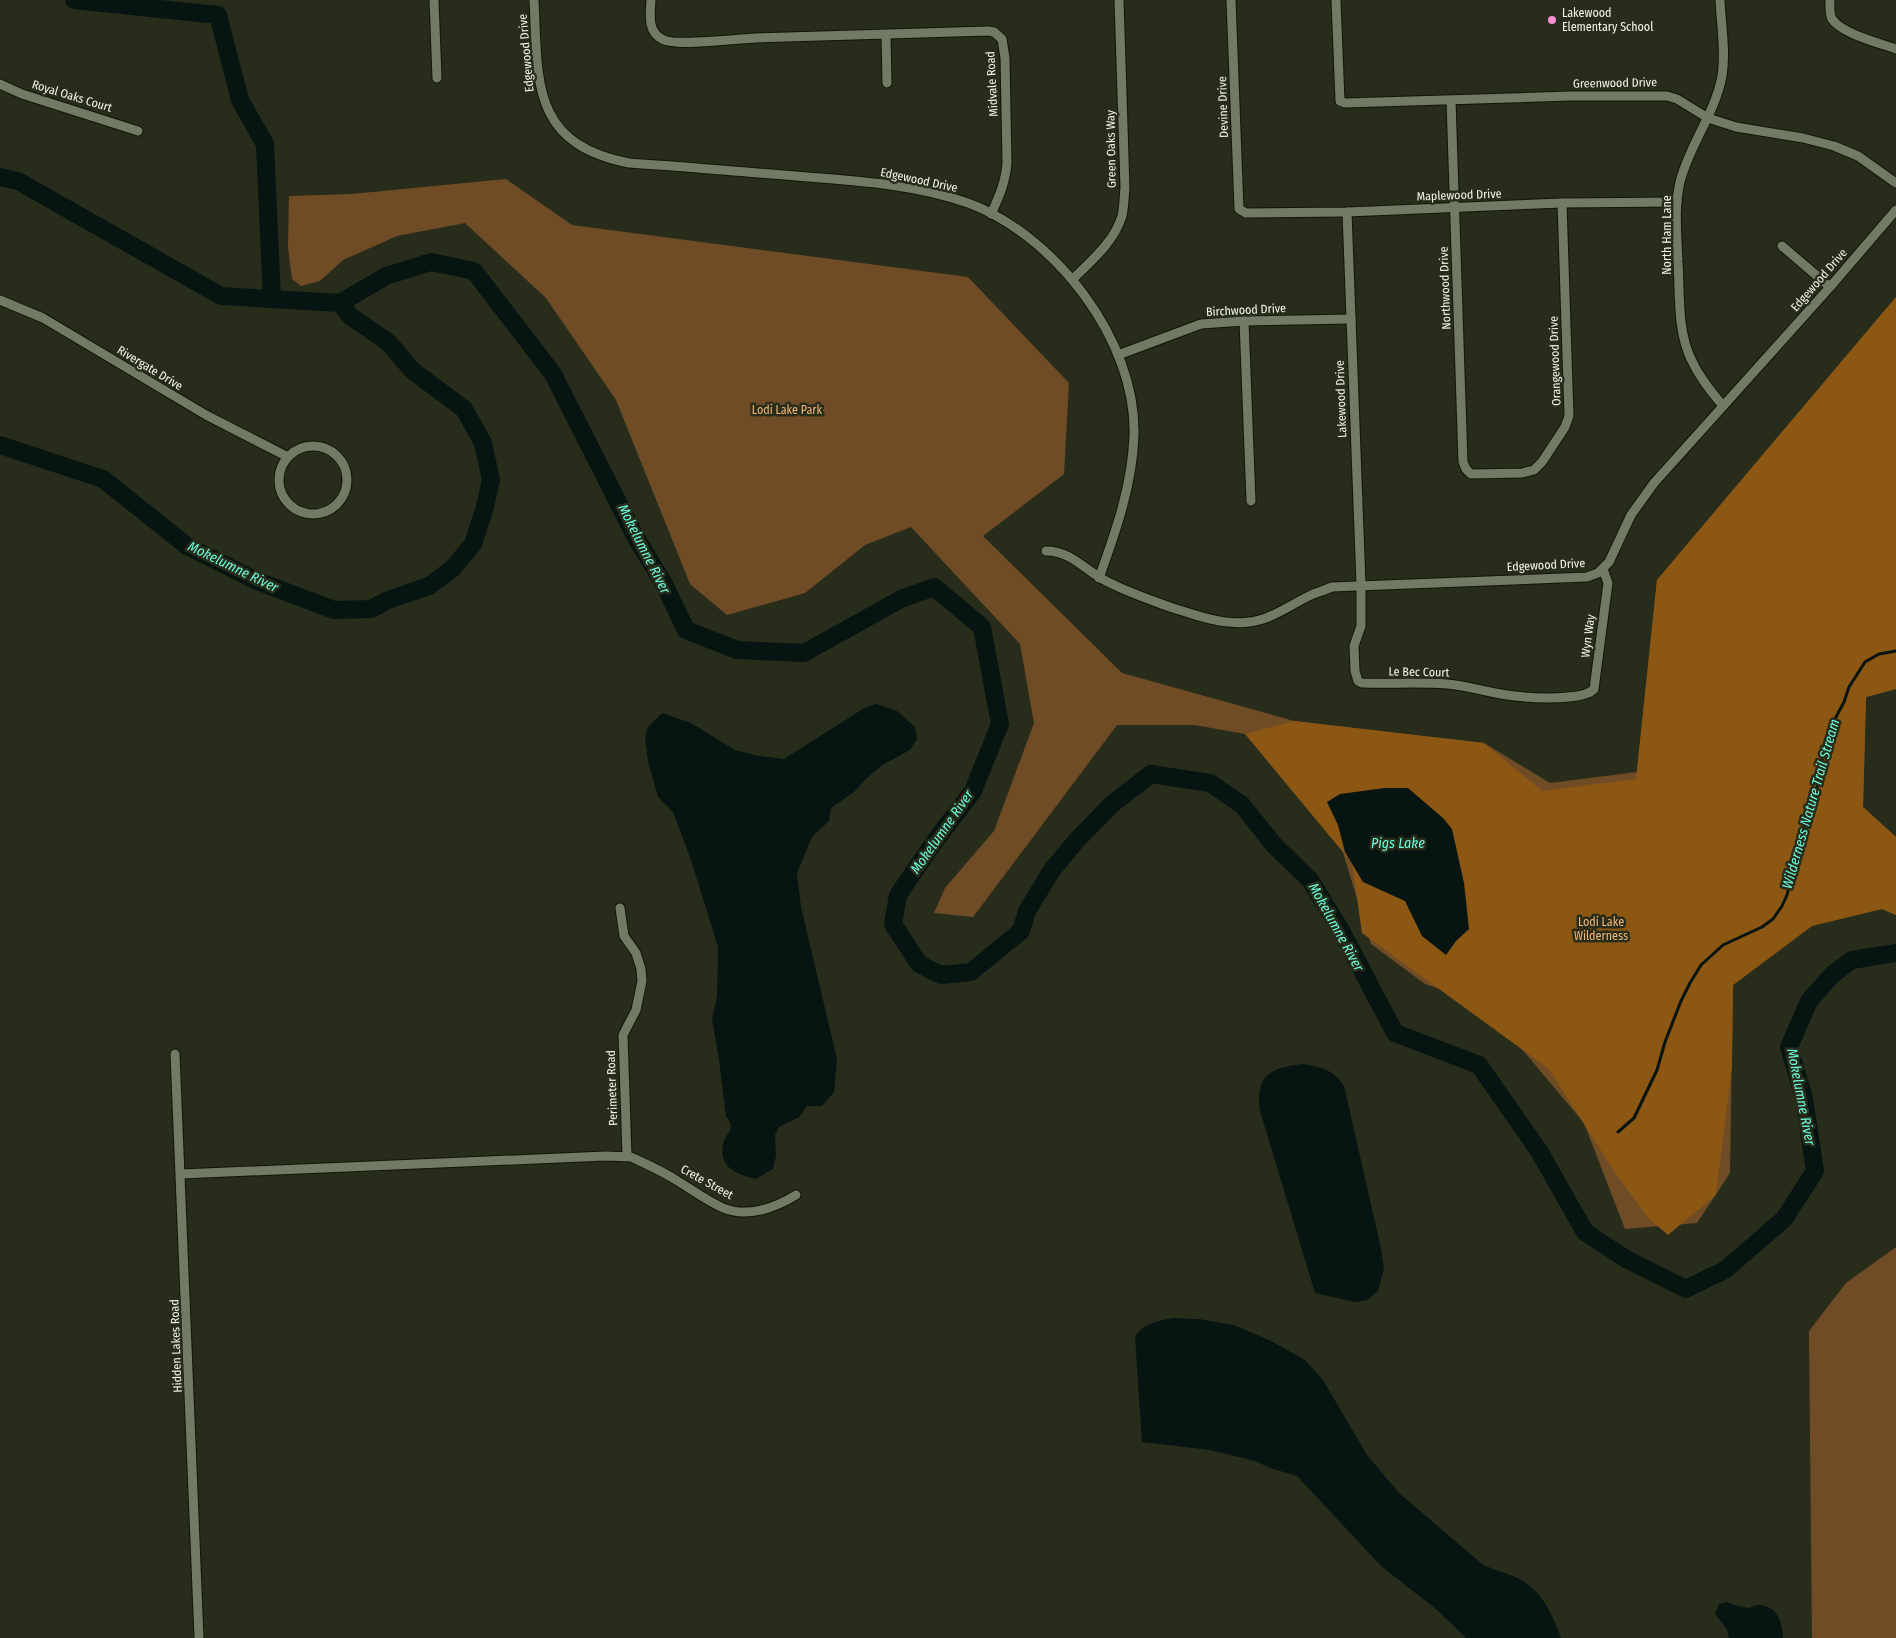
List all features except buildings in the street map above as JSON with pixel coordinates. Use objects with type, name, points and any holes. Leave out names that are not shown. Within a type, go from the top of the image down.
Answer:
[{"type":"street","points":[[434,0],[437,78]]},
{"type":"street","name":"Edgewood Drive","points":[[534,0],[537,67],[542,97],[547,110],[559,127],[580,146],[608,159],[629,163],[888,185],[942,196],[991,214],[1019,230],[1046,252],[1073,280],[1095,312],[1118,355],[1132,401],[1134,434],[1132,470],[1120,521],[1099,578]]},
{"type":"street","name":"Midvale Road","points":[[650,0],[652,29],[663,40],[672,42],[994,32],[1002,39],[1005,58],[1007,173],[991,214]]},
{"type":"street","name":"Green Oaks Way","points":[[1073,280],[1103,249],[1115,232],[1122,214],[1125,188],[1119,0]]},
{"type":"street","name":"Devine Drive","points":[[1231,0],[1239,209],[1242,212]]},
{"type":"street","name":"Greenwood Drive","points":[[1336,0],[1340,101],[1345,103],[1658,95],[1678,99],[1708,118],[1736,127],[1804,138],[1834,146],[1858,156],[1896,183]]},
{"type":"street","name":"North Ham Lane","points":[[1720,0],[1724,59],[1722,76],[1708,118],[1680,182],[1677,202],[1681,313],[1685,342],[1690,358],[1702,380],[1723,406]]},
{"type":"street","points":[[1830,0],[1830,15],[1832,20],[1841,28],[1896,49]]},
{"type":"street","points":[[886,35],[887,83]]},
{"type":"street","name":"Royal Oaks Court","points":[[0,84],[22,94],[138,131]]},
{"type":"street","name":"Northwood Drive","points":[[1451,101],[1463,462],[1468,473]]},
{"type":"street","name":"Maplewood Drive","points":[[1242,212],[1346,212],[1677,202]]},
{"type":"street","name":"Orangewood Drive","points":[[1468,473],[1522,473],[1534,470],[1542,462],[1567,422],[1569,416],[1562,204]]},
{"type":"street","name":"Edgewood Drive","points":[[1046,551],[1058,551],[1067,554],[1099,578],[1126,592],[1211,620],[1228,623],[1246,623],[1266,618],[1311,595],[1332,587],[1361,584],[1587,577],[1603,569],[1609,562],[1631,515],[1654,483],[1830,287],[1896,210]]},
{"type":"street","name":"Lakewood Drive","points":[[1346,212],[1361,584]]},
{"type":"street","points":[[1782,246],[1830,287]]},
{"type":"street","name":"Rivergate Drive","points":[[0,300],[43,318],[206,415],[288,457]]},
{"type":"street","name":"Birchwood Drive","points":[[1118,355],[1201,324],[1244,321],[1351,319]]},
{"type":"street","points":[[1244,321],[1251,501]]},
{"type":"street","points":[[306,446],[318,446],[330,450],[339,458],[345,469],[347,483],[344,494],[337,504],[325,512],[312,514],[300,511],[288,503],[281,492],[279,478],[282,466],[288,457],[296,450],[306,446]]},
{"type":"street","name":"Wyn Way","points":[[1577,696],[1590,693],[1594,689],[1608,584],[1603,569]]},
{"type":"street","name":"Le Bec Court","points":[[1361,584],[1361,626],[1354,646],[1355,671],[1358,681],[1362,683],[1446,684],[1479,688],[1514,696],[1537,698],[1577,696]]},
{"type":"street","name":"Perimeter Road","points":[[620,908],[624,936],[636,953],[641,969],[642,981],[636,1010],[623,1035],[627,1156]]},
{"type":"street","name":"Hidden Lakes Road","points":[[175,1054],[199,1638]]},
{"type":"street","name":"Crete Street","points":[[181,1174],[627,1156],[673,1178],[723,1208],[741,1212],[762,1210],[780,1205],[796,1195]]},
{"type":"green space","name":"Lodi Lake Park","points":[[506,179],[572,225],[968,277],[1069,383],[1064,474],[983,536],[1122,673],[1294,721],[1484,743],[1550,783],[1637,772],[1657,580],[1896,297],[1896,689],[1866,697],[1863,807],[1896,837],[1896,915],[1882,909],[1835,908],[1733,985],[1730,1173],[1697,1223],[1625,1229],[1584,1123],[1484,1004],[1425,984],[1371,944],[1325,794],[1262,737],[1195,725],[1117,725],[973,917],[934,913],[945,888],[994,831],[1034,723],[1020,644],[911,527],[865,545],[805,593],[727,615],[690,584],[616,400],[546,298],[465,223],[397,236],[343,260],[320,281],[301,286],[292,279],[288,247],[289,196],[352,194]]},
{"type":"green space","name":"Lodi Lake Wilderness","points":[[1896,297],[1896,689],[1866,697],[1863,807],[1896,837],[1896,915],[1882,909],[1812,926],[1733,985],[1732,1067],[1716,1195],[1668,1235],[1648,1218],[1614,1171],[1549,1069],[1362,933],[1352,863],[1245,734],[1294,721],[1484,743],[1542,791],[1636,779],[1657,580]]},
{"type":"green space","points":[[1896,1247],[1896,1638],[1812,1638],[1809,1331],[1846,1283]]},
{"type":"water","points":[[877,704],[897,711],[915,727],[917,739],[910,750],[881,766],[854,792],[831,808],[829,821],[812,837],[797,873],[801,907],[837,1059],[834,1092],[822,1106],[807,1106],[799,1117],[779,1127],[775,1135],[776,1156],[773,1169],[756,1179],[731,1169],[726,1165],[722,1152],[724,1140],[731,1124],[726,1117],[712,1019],[717,996],[718,947],[691,860],[673,812],[658,797],[648,761],[645,736],[648,727],[662,713],[691,723],[735,750],[759,756],[784,759],[866,707]]},
{"type":"water","name":"Pigs Lake","points":[[1385,788],[1408,788],[1443,818],[1452,829],[1464,883],[1469,929],[1456,941],[1446,955],[1422,936],[1405,901],[1363,882],[1345,852],[1338,825],[1327,802],[1340,794]]},
{"type":"water","points":[[1302,1064],[1315,1066],[1331,1072],[1344,1086],[1381,1248],[1384,1269],[1378,1291],[1367,1300],[1355,1302],[1315,1293],[1260,1111],[1260,1089],[1267,1076],[1281,1068]]},
{"type":"water","points":[[1173,1318],[1199,1319],[1234,1325],[1269,1340],[1305,1360],[1323,1380],[1367,1455],[1399,1493],[1482,1564],[1515,1577],[1532,1588],[1544,1602],[1554,1619],[1561,1638],[1466,1638],[1437,1610],[1381,1566],[1297,1476],[1270,1468],[1255,1461],[1210,1450],[1142,1442],[1135,1337],[1138,1332],[1147,1326]]},
{"type":"water","points":[[1726,1602],[1746,1608],[1759,1605],[1772,1609],[1776,1613],[1782,1627],[1783,1638],[1729,1638],[1727,1629],[1715,1614],[1719,1604]]},
{"type":"waterway","points":[[74,0],[218,15],[240,100],[265,144],[272,299]]},
{"type":"waterway","points":[[0,177],[18,181],[221,296],[340,303]]},
{"type":"waterway","name":"Mokelumne River","points":[[0,445],[103,479],[187,546],[257,581],[334,610],[371,609],[388,600],[429,586],[452,569],[473,544],[485,507],[491,480],[483,443],[464,409],[413,371],[388,342],[350,316],[340,303],[386,276],[431,262],[474,271],[553,374],[635,536],[664,584],[686,630],[737,650],[804,653],[901,599],[934,587],[982,627],[1000,724],[973,791],[935,841],[898,895],[893,924],[919,964],[941,975],[971,972],[1021,931],[1027,911],[1052,870],[1077,840],[1112,804],[1151,774],[1210,783],[1242,805],[1274,845],[1310,880],[1339,927],[1395,1033],[1479,1065],[1539,1151],[1585,1232],[1626,1259],[1686,1289],[1725,1270],[1784,1219],[1815,1171],[1804,1098],[1789,1047],[1809,1001],[1833,974],[1852,960],[1896,953]]},
{"type":"waterway","name":"Wilderness Nature Trail Stream","points":[[1618,1132],[1634,1118],[1657,1070],[1665,1042],[1681,1001],[1701,965],[1723,945],[1762,927],[1773,919],[1782,906],[1787,895],[1802,834],[1815,799],[1828,732],[1844,702],[1849,687],[1865,662],[1879,654],[1896,651]]},
{"type":"place","name":"Lakewood Elementary School","points":[[1552,20]]}]
